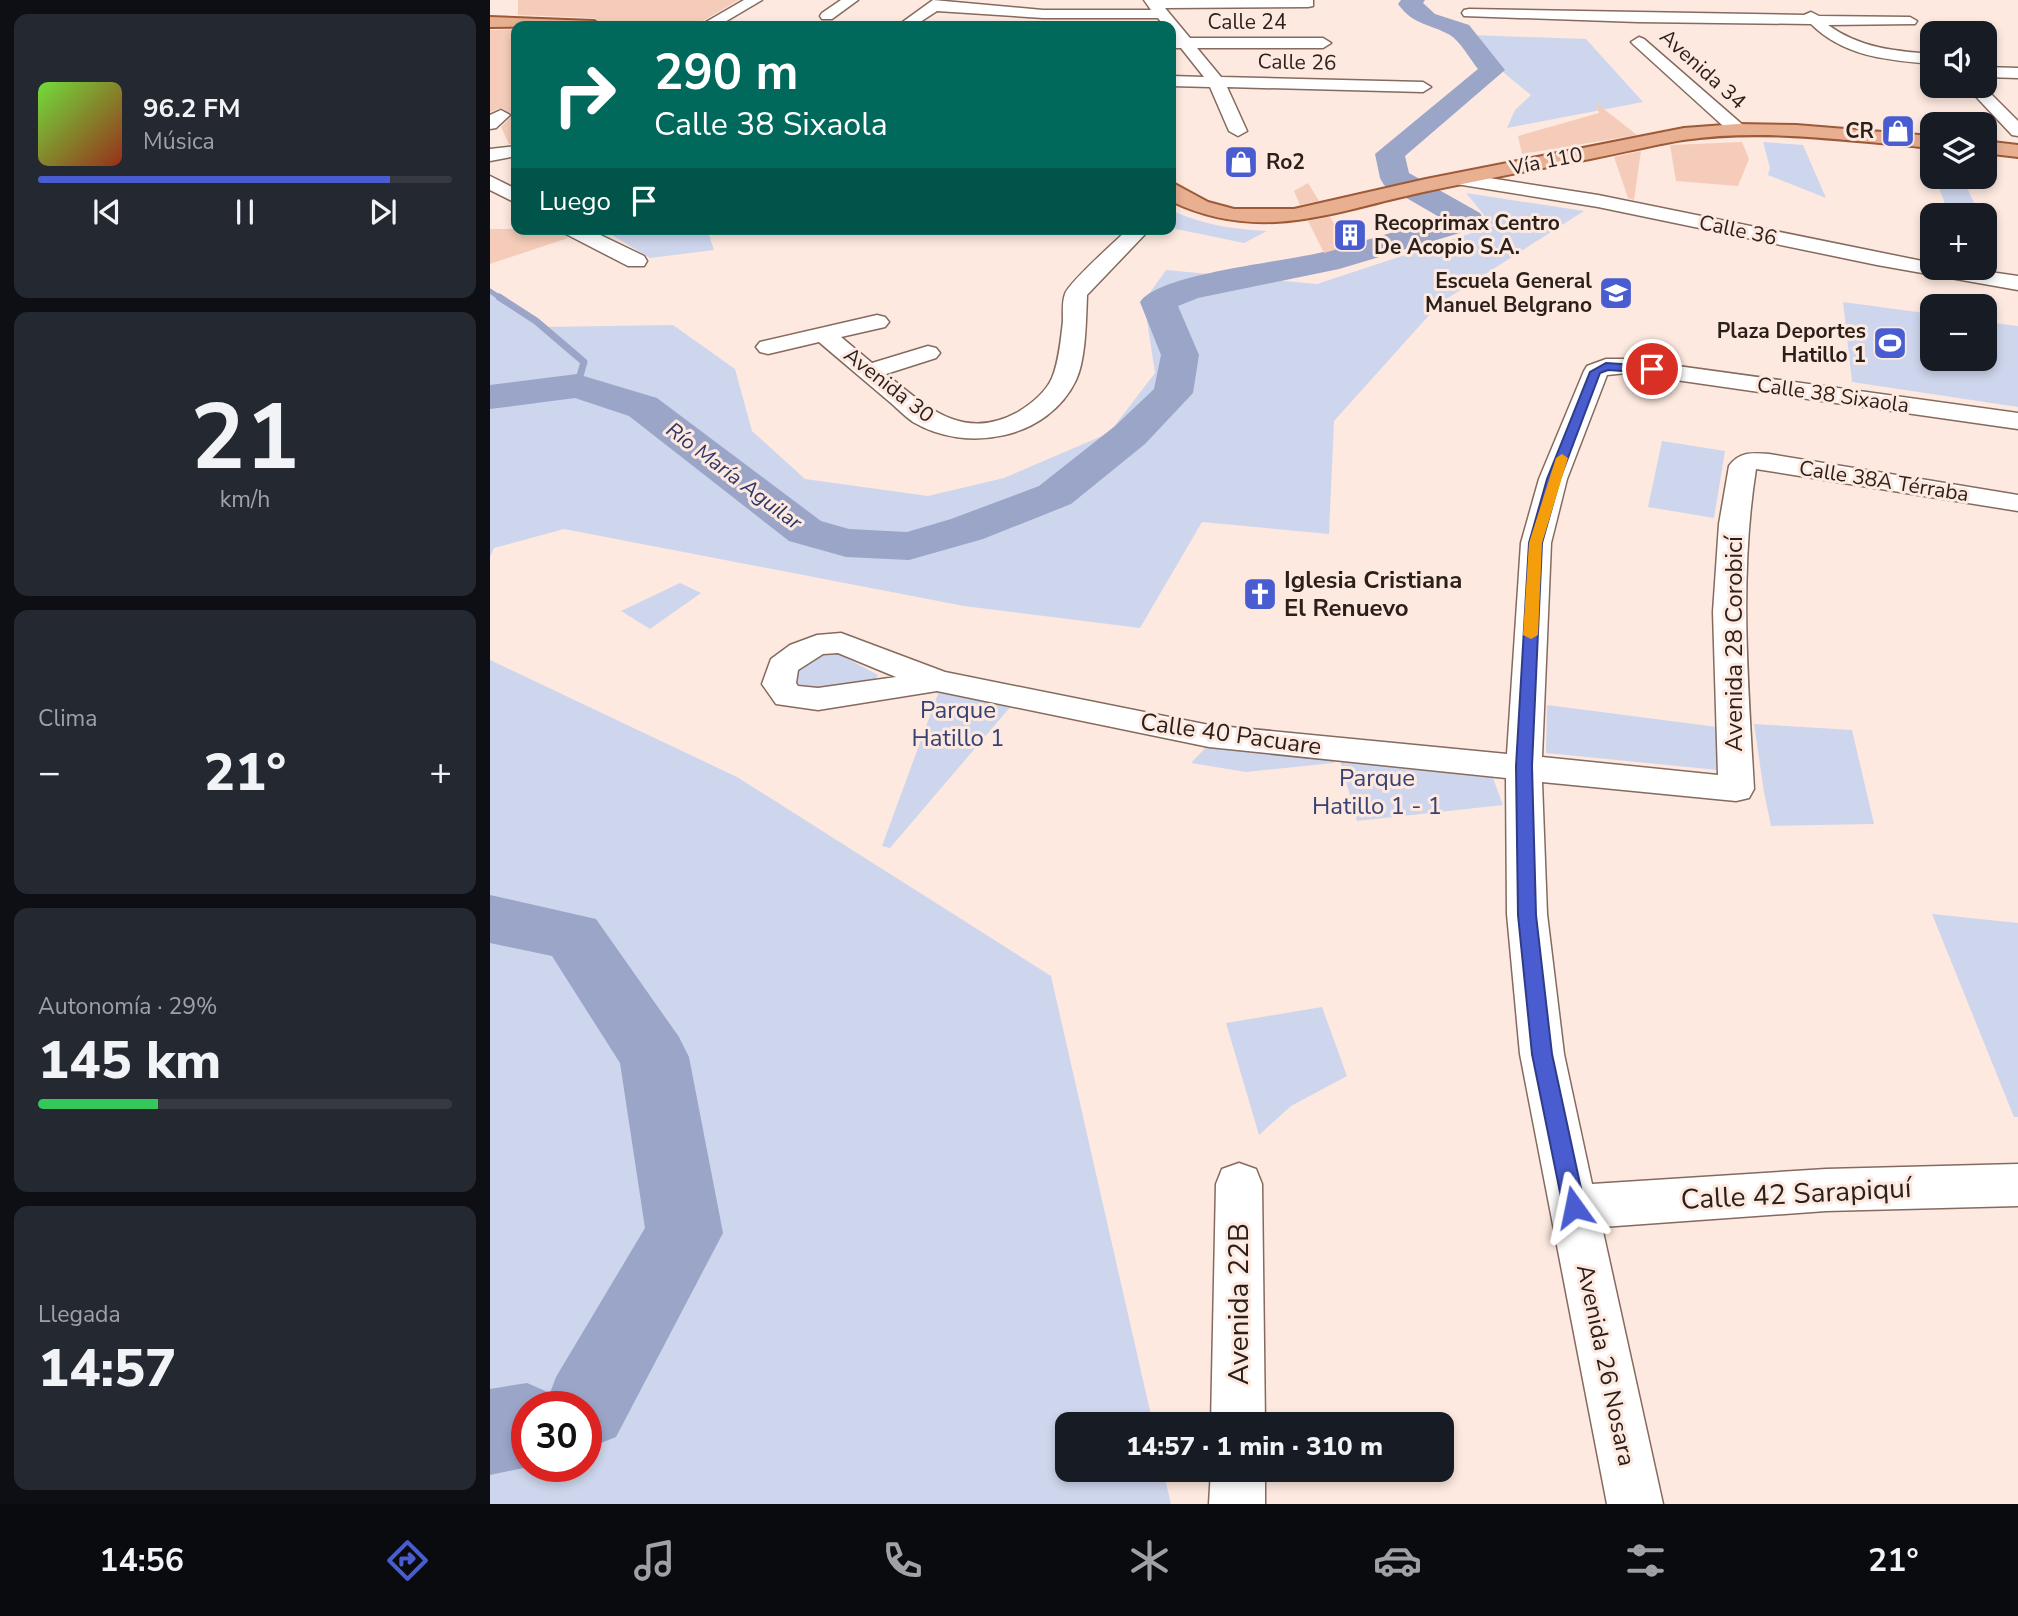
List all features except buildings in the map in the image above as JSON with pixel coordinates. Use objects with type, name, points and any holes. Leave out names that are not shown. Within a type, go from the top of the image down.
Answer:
[{"type":"main road","points":[[490,22],[511,23]]},
{"type":"main road","name":"Vía 110","points":[[1176,196],[1199,207],[1234,216],[1294,216],[1457,178],[1684,134],[1738,130],[1920,141]]},
{"type":"main road","points":[[1997,149],[2018,151]]},
{"type":"street","points":[[716,21],[755,0]]},
{"type":"street","points":[[827,16],[851,0]]},
{"type":"street","name":"Avenida 34","points":[[1703,0],[1716,19]]},
{"type":"street","points":[[1797,0],[1815,20],[1851,47],[1920,58]]},
{"type":"street","points":[[912,21],[939,3],[1042,14],[1155,6],[1308,3]]},
{"type":"street","points":[[1155,6],[1165,21]]},
{"type":"street","points":[[1899,9],[1920,31]]},
{"type":"street","points":[[1469,13],[1910,21]]},
{"type":"street","name":"Avenida 34","points":[[1639,42],[1738,130]]},
{"type":"street","points":[[1179,43],[1217,83],[1238,131]]},
{"type":"street","name":"Calle 24","points":[[1179,43],[1323,43]]},
{"type":"street","points":[[1997,72],[2018,73]]},
{"type":"street","name":"Calle 26","points":[[1176,81],[1423,87]]},
{"type":"street","points":[[1986,98],[2018,131]]},
{"type":"street","points":[[490,155],[511,152]]},
{"type":"street","name":"Calle 36","points":[[1457,178],[1547,190],[1924,270],[2018,283]]},
{"type":"street","points":[[490,182],[511,193]]},
{"type":"street","points":[[582,235],[636,261]]},
{"type":"street","name":"Avenida 30","points":[[823,334],[871,371],[922,416],[967,431],[999,429],[1013,425],[1033,414],[1055,396],[1065,377],[1074,326],[1076,294],[1134,235]]},
{"type":"street","points":[[768,348],[877,322]]},
{"type":"street","points":[[871,371],[928,353]]},
{"type":"street","name":"Calle 38 Sixaola","points":[[1606,366],[1641,368],[2018,421]]},
{"type":"street","name":"Avenida 26 Nosara","points":[[1606,366],[1596,372],[1553,479],[1536,543],[1524,766],[1527,915],[1542,1054],[1635,1504]]},
{"type":"street","name":"Calle 38A Térraba","points":[[1750,461],[2018,502]]},
{"type":"street","name":"Avenida 28 Corobicí","points":[[1736,789],[1729,600],[1733,524],[1743,466],[1750,461]]},
{"type":"street","name":"Calle 40 Pacuare","points":[[937,681],[1209,736],[1736,789]]},
{"type":"street","name":"Avenida 22B","points":[[1238,1412],[1239,1184]]},
{"type":"street","name":"Calle 42 Sarapiquí","points":[[1574,1207],[1826,1190],[2018,1185]]},
{"type":"street","points":[[1237,1504],[1238,1482]]},
{"type":"green space","points":[[1471,35],[1586,39],[1643,102],[1507,128],[1515,110],[1531,95],[1498,68]]},
{"type":"green space","points":[[1763,142],[1803,145],[1826,198],[1768,175],[1770,168]]},
{"type":"green space","points":[[1939,189],[1968,189],[1974,203],[1945,203]]},
{"type":"green space","points":[[1466,193],[1584,211],[1440,303],[1334,421],[1329,534],[1202,522],[1140,628],[964,606],[564,529],[494,548],[490,557],[490,293],[542,327],[673,325],[735,369],[752,431],[805,479],[928,496],[1004,478],[1109,433],[1155,373],[1144,301],[1166,270],[1317,284],[1493,226]]},
{"type":"green space","points":[[1176,212],[1218,225],[1267,231],[1244,243],[1176,229]]},
{"type":"green space","points":[[612,235],[709,235],[714,250],[650,258]]},
{"type":"green space","name":"Plaza Deportes Hatillo 1","points":[[1843,302],[1920,312],[1920,371],[1997,371],[1997,323],[2018,326],[2018,407],[1852,382]]},
{"type":"green space","points":[[1662,441],[1725,451],[1714,518],[1648,507]]},
{"type":"green space","points":[[680,583],[701,593],[650,629],[621,611]]},
{"type":"green space","points":[[822,652],[837,653],[878,675],[875,680],[821,690],[789,680],[793,667]]},
{"type":"green space","points":[[490,660],[737,777],[1051,976],[1150,1412],[1055,1412],[1055,1482],[1166,1482],[1171,1504],[490,1504]]},
{"type":"green space","name":"Parque Hatillo 1","points":[[939,691],[1012,705],[890,848],[882,846]]},
{"type":"green space","points":[[1547,705],[1717,727],[1718,770],[1546,753]]},
{"type":"green space","points":[[1754,724],[1852,730],[1874,824],[1771,826]]},
{"type":"green space","points":[[1209,744],[1332,757],[1334,763],[1246,772],[1191,763]]},
{"type":"green space","name":"Parque Hatillo 1 - 1","points":[[1340,760],[1493,778],[1503,805],[1357,821]]},
{"type":"green space","points":[[1932,914],[2018,923],[2018,1117],[2014,1117]]},
{"type":"green space","points":[[1322,1007],[1347,1076],[1291,1106],[1259,1135],[1226,1023]]},
{"type":"waterway","name":"Río María Aguilar","points":[[490,397],[577,386],[643,407],[805,531],[846,543],[909,546],[967,529],[1055,495],[1130,435],[1173,393],[1180,355],[1158,302],[1188,289],[1327,262],[1468,220],[1395,178],[1390,154],[1492,70],[1460,30],[1427,19],[1410,4],[1414,0]]},
{"type":"waterway","points":[[490,291],[499,297]]},
{"type":"waterway","points":[[499,297],[536,321],[584,362],[577,386]]},
{"type":"waterway","name":"Río María Aguilar","points":[[490,919],[573,936],[654,1057],[684,1233],[595,1391]]},
{"type":"waterway","name":"Río María Aguilar","points":[[490,1432],[511,1429]]},
{"type":"slow traffic","points":[[1531,635],[1536,543],[1553,479],[1562,458]]},
{"type":"place","name":"CR","points":[[1898,131]]},
{"type":"place","name":"Ro2","points":[[1241,162]]},
{"type":"place","name":"Recoprimax Centro De Acopio S.A.","points":[[1350,235]]},
{"type":"place","name":"Escuela General Manuel Belgrano","points":[[1616,293]]},
{"type":"place","name":"Plaza Deportes Hatillo 1","points":[[1890,343]]},
{"type":"place","name":"Iglesia Cristiana El Renuevo","points":[[1260,594]]},
{"type":"route","points":[[1574,1207],[1542,1054],[1527,915],[1524,766],[1536,543],[1553,479],[1596,372],[1606,366],[1652,369]]}]
